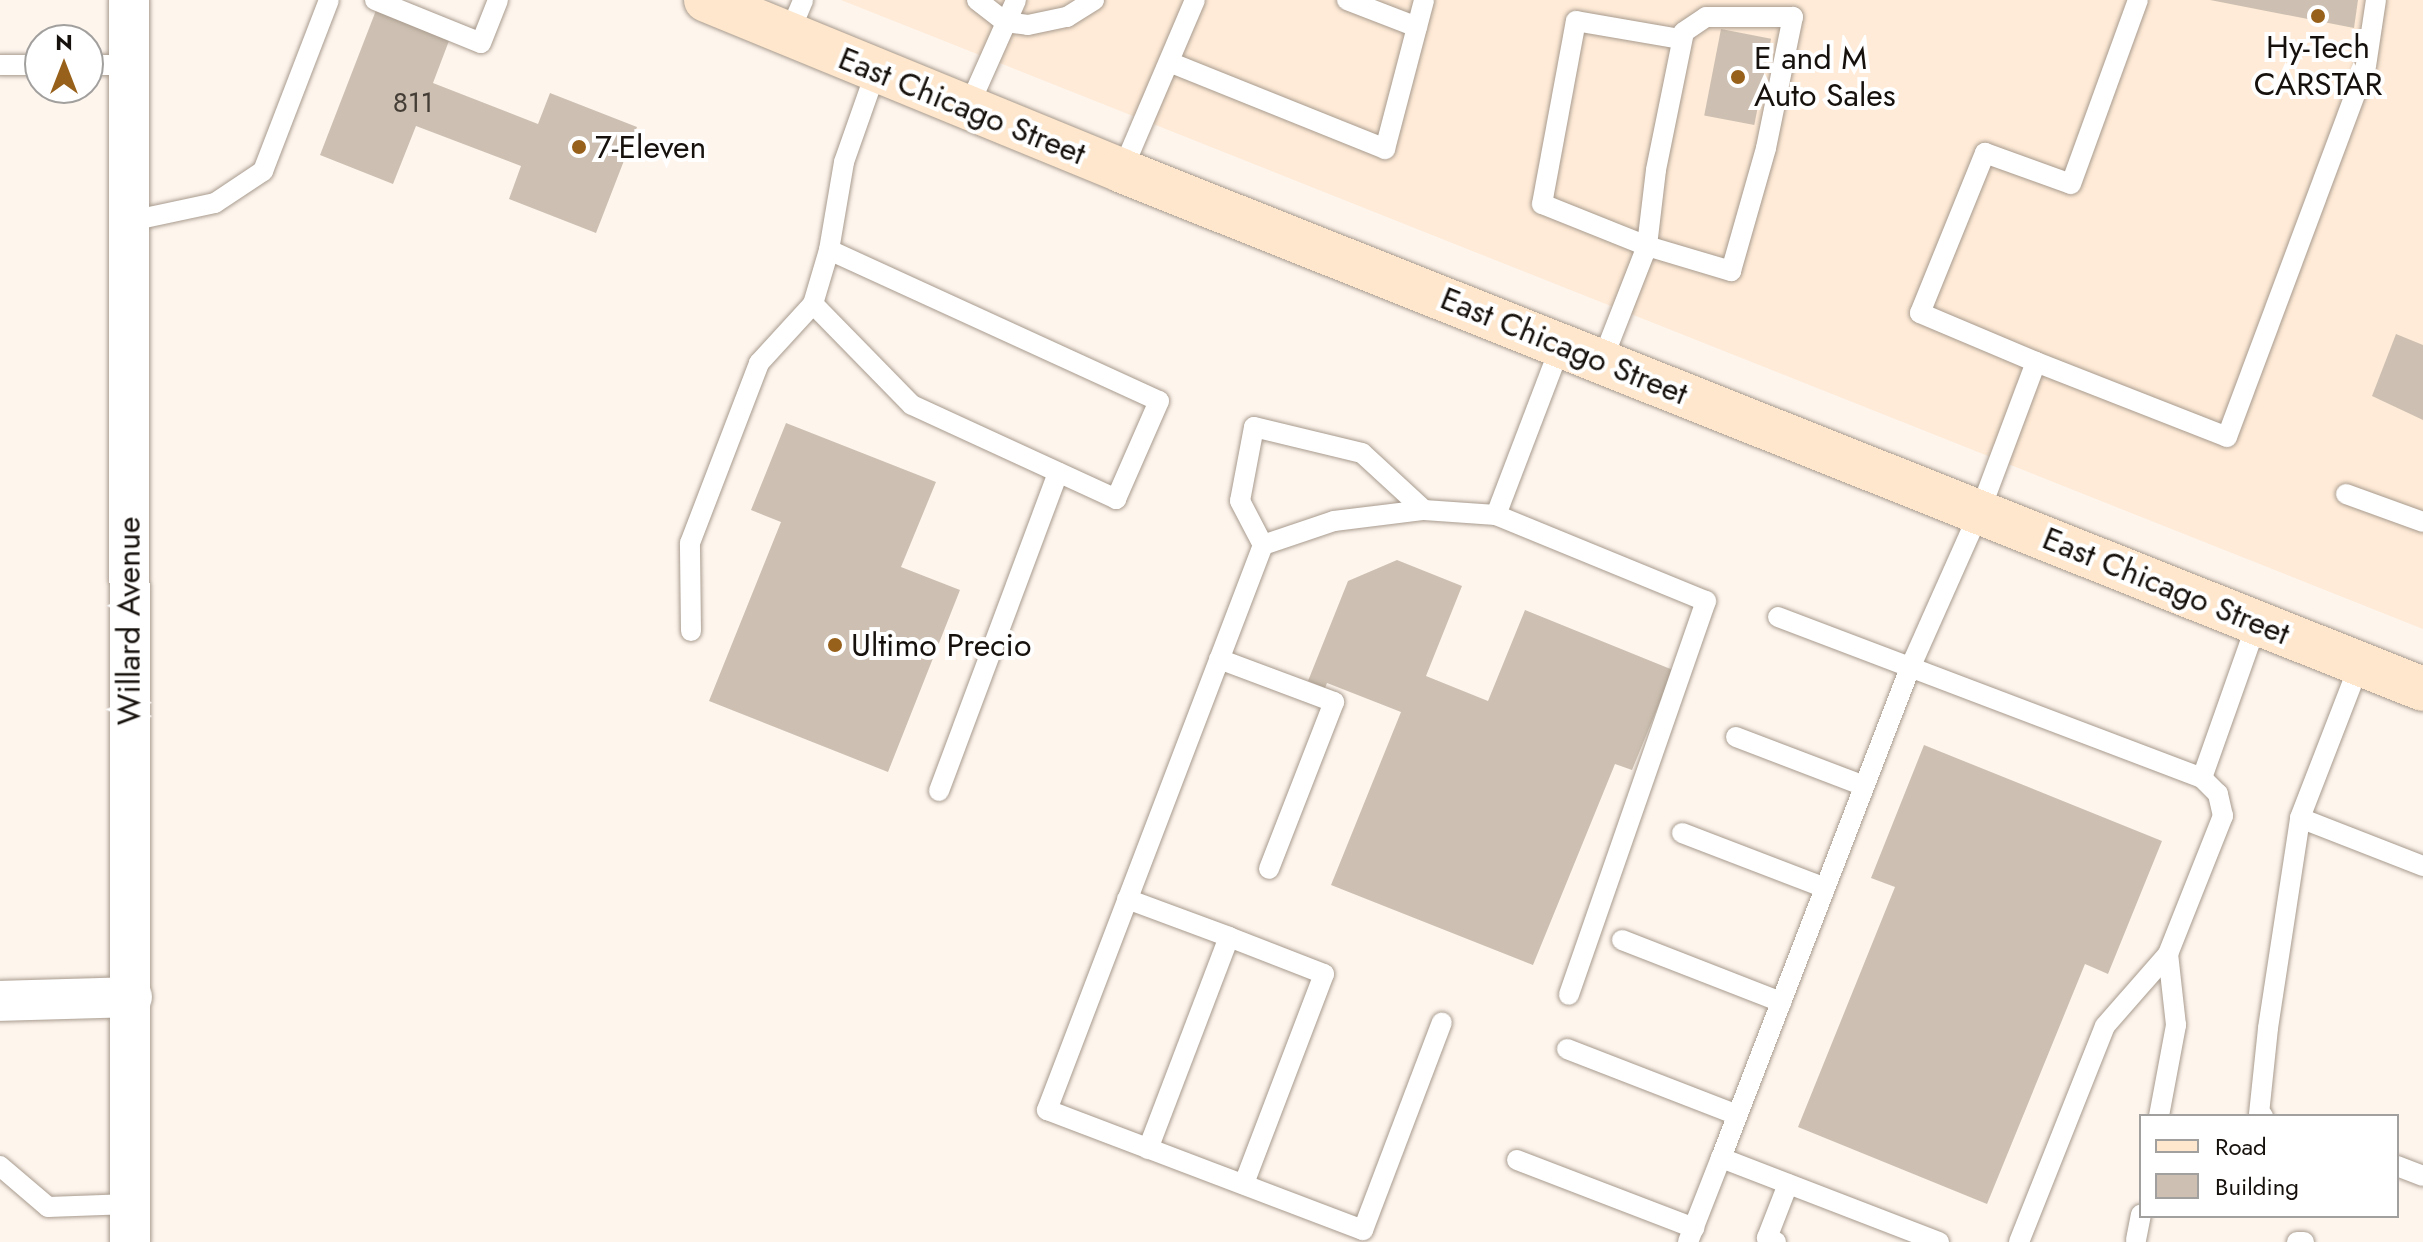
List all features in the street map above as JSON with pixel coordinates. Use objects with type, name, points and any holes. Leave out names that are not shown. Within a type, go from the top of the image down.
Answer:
[{"type":"main road","name":"East Chicago Street","points":[[706,0],[796,18],[876,71],[2423,689]]},
{"type":"street","name":"Willard Avenue","points":[[129,0],[126,222],[132,997],[130,1223]]},
{"type":"street","points":[[0,1001],[132,997]]},
{"type":"lane","points":[[126,222],[215,203],[263,171],[329,0]]},
{"type":"lane","points":[[375,0],[481,43],[498,0]]},
{"type":"lane","points":[[977,0],[1005,22],[1047,22],[1078,13],[1094,0]]},
{"type":"lane","points":[[968,108],[1016,0]]},
{"type":"lane","points":[[1122,171],[1195,0]]},
{"type":"lane","points":[[1347,0],[1417,27]]},
{"type":"lane","points":[[1169,62],[1385,149],[1424,0]]},
{"type":"lane","points":[[2138,0],[2071,184],[1985,153],[1920,313],[2227,437],[2366,66],[2376,0]]},
{"type":"lane","points":[[1602,361],[1647,246],[1680,39],[1701,18],[1793,17],[1766,148],[1731,271],[1647,246],[1542,204],[1576,21],[1680,39]]},
{"type":"lane","points":[[0,65],[24,65]]},
{"type":"lane","points":[[104,65],[128,65]]},
{"type":"lane","points":[[691,631],[690,543],[759,363],[813,304],[829,250],[844,162],[876,71]]},
{"type":"lane","points":[[813,304],[912,405],[1116,499],[1159,401],[829,250]]},
{"type":"lane","points":[[1496,515],[1561,345]]},
{"type":"lane","points":[[1517,1160],[1691,1235],[1910,668],[1980,511],[2036,362]]},
{"type":"lane","points":[[1424,510],[1362,453],[1254,427],[1240,501],[1263,545],[1047,1110],[1363,1230],[1442,1022]]},
{"type":"lane","points":[[939,791],[1058,472]]},
{"type":"lane","points":[[2346,494],[2423,522]]},
{"type":"lane","points":[[1263,545],[1334,521],[1424,510],[1496,515],[1706,601],[1569,995]]},
{"type":"lane","points":[[1778,617],[2202,778],[2218,794],[2223,816],[2168,954],[2105,1026],[2019,1242]]},
{"type":"lane","points":[[2202,778],[2257,623]]},
{"type":"lane","points":[[1219,659],[1334,702],[1269,869]]},
{"type":"lane","points":[[2259,1114],[2268,1028],[2300,818],[2360,663]]},
{"type":"lane","points":[[1736,737],[1864,786]]},
{"type":"lane","points":[[2300,818],[2423,866]]},
{"type":"lane","points":[[1682,833],[1825,888]]},
{"type":"lane","points":[[1127,899],[1324,974],[1244,1184]]},
{"type":"lane","points":[[1148,1149],[1229,937]]},
{"type":"lane","points":[[1622,940],[1781,1002]]},
{"type":"lane","points":[[2159,1114],[2176,1025],[2168,954]]},
{"type":"lane","points":[[1567,1049],[1737,1115]]},
{"type":"lane","points":[[1721,1158],[1939,1242]]},
{"type":"lane","points":[[0,1166],[48,1207],[130,1223]]},
{"type":"lane","points":[[2399,1167],[2423,1176]]},
{"type":"lane","points":[[1776,1242],[1767,1238],[1788,1184]]},
{"type":"lane","points":[[2136,1240],[2140,1218]]},
{"type":"lane","points":[[2297,1242],[2304,1242]]},
{"type":"shaded area","points":[[841,0],[2423,0],[2423,629]]},
{"type":"building","name":"7-Eleven","points":[[380,0],[455,25],[433,83],[538,124],[550,93],[637,127],[596,233],[509,199],[521,166],[416,126],[393,184],[320,155]]},
{"type":"building","name":"Hy-Tech CARSTAR","points":[[2210,0],[2358,0],[2354,28]]},
{"type":"building","name":"E and M Auto Sales","points":[[1721,29],[1771,39],[1754,125],[1704,115]]},
{"type":"building","points":[[2396,334],[2423,345],[2423,420],[2372,396]]},
{"type":"building","name":"Ultimo Precio","points":[[786,423],[936,482],[901,567],[960,590],[888,772],[709,701],[781,522],[751,510]]},
{"type":"building","points":[[1397,560],[1462,586],[1426,676],[1488,701],[1525,610],[1673,670],[1632,770],[1615,764],[1533,965],[1331,885],[1401,712],[1327,683],[1325,688],[1308,681],[1348,581]]},
{"type":"building","points":[[1924,745],[2162,841],[2108,974],[2085,964],[1987,1204],[1798,1127],[1895,887],[1871,878]]},
{"type":"place","name":"Hy-Tech CARSTAR","points":[[2318,16]]},
{"type":"place","name":"E and M Auto Sales","points":[[1738,77]]},
{"type":"place","name":"7-Eleven","points":[[579,147]]},
{"type":"place","name":"Ultimo Precio","points":[[835,645]]}]
